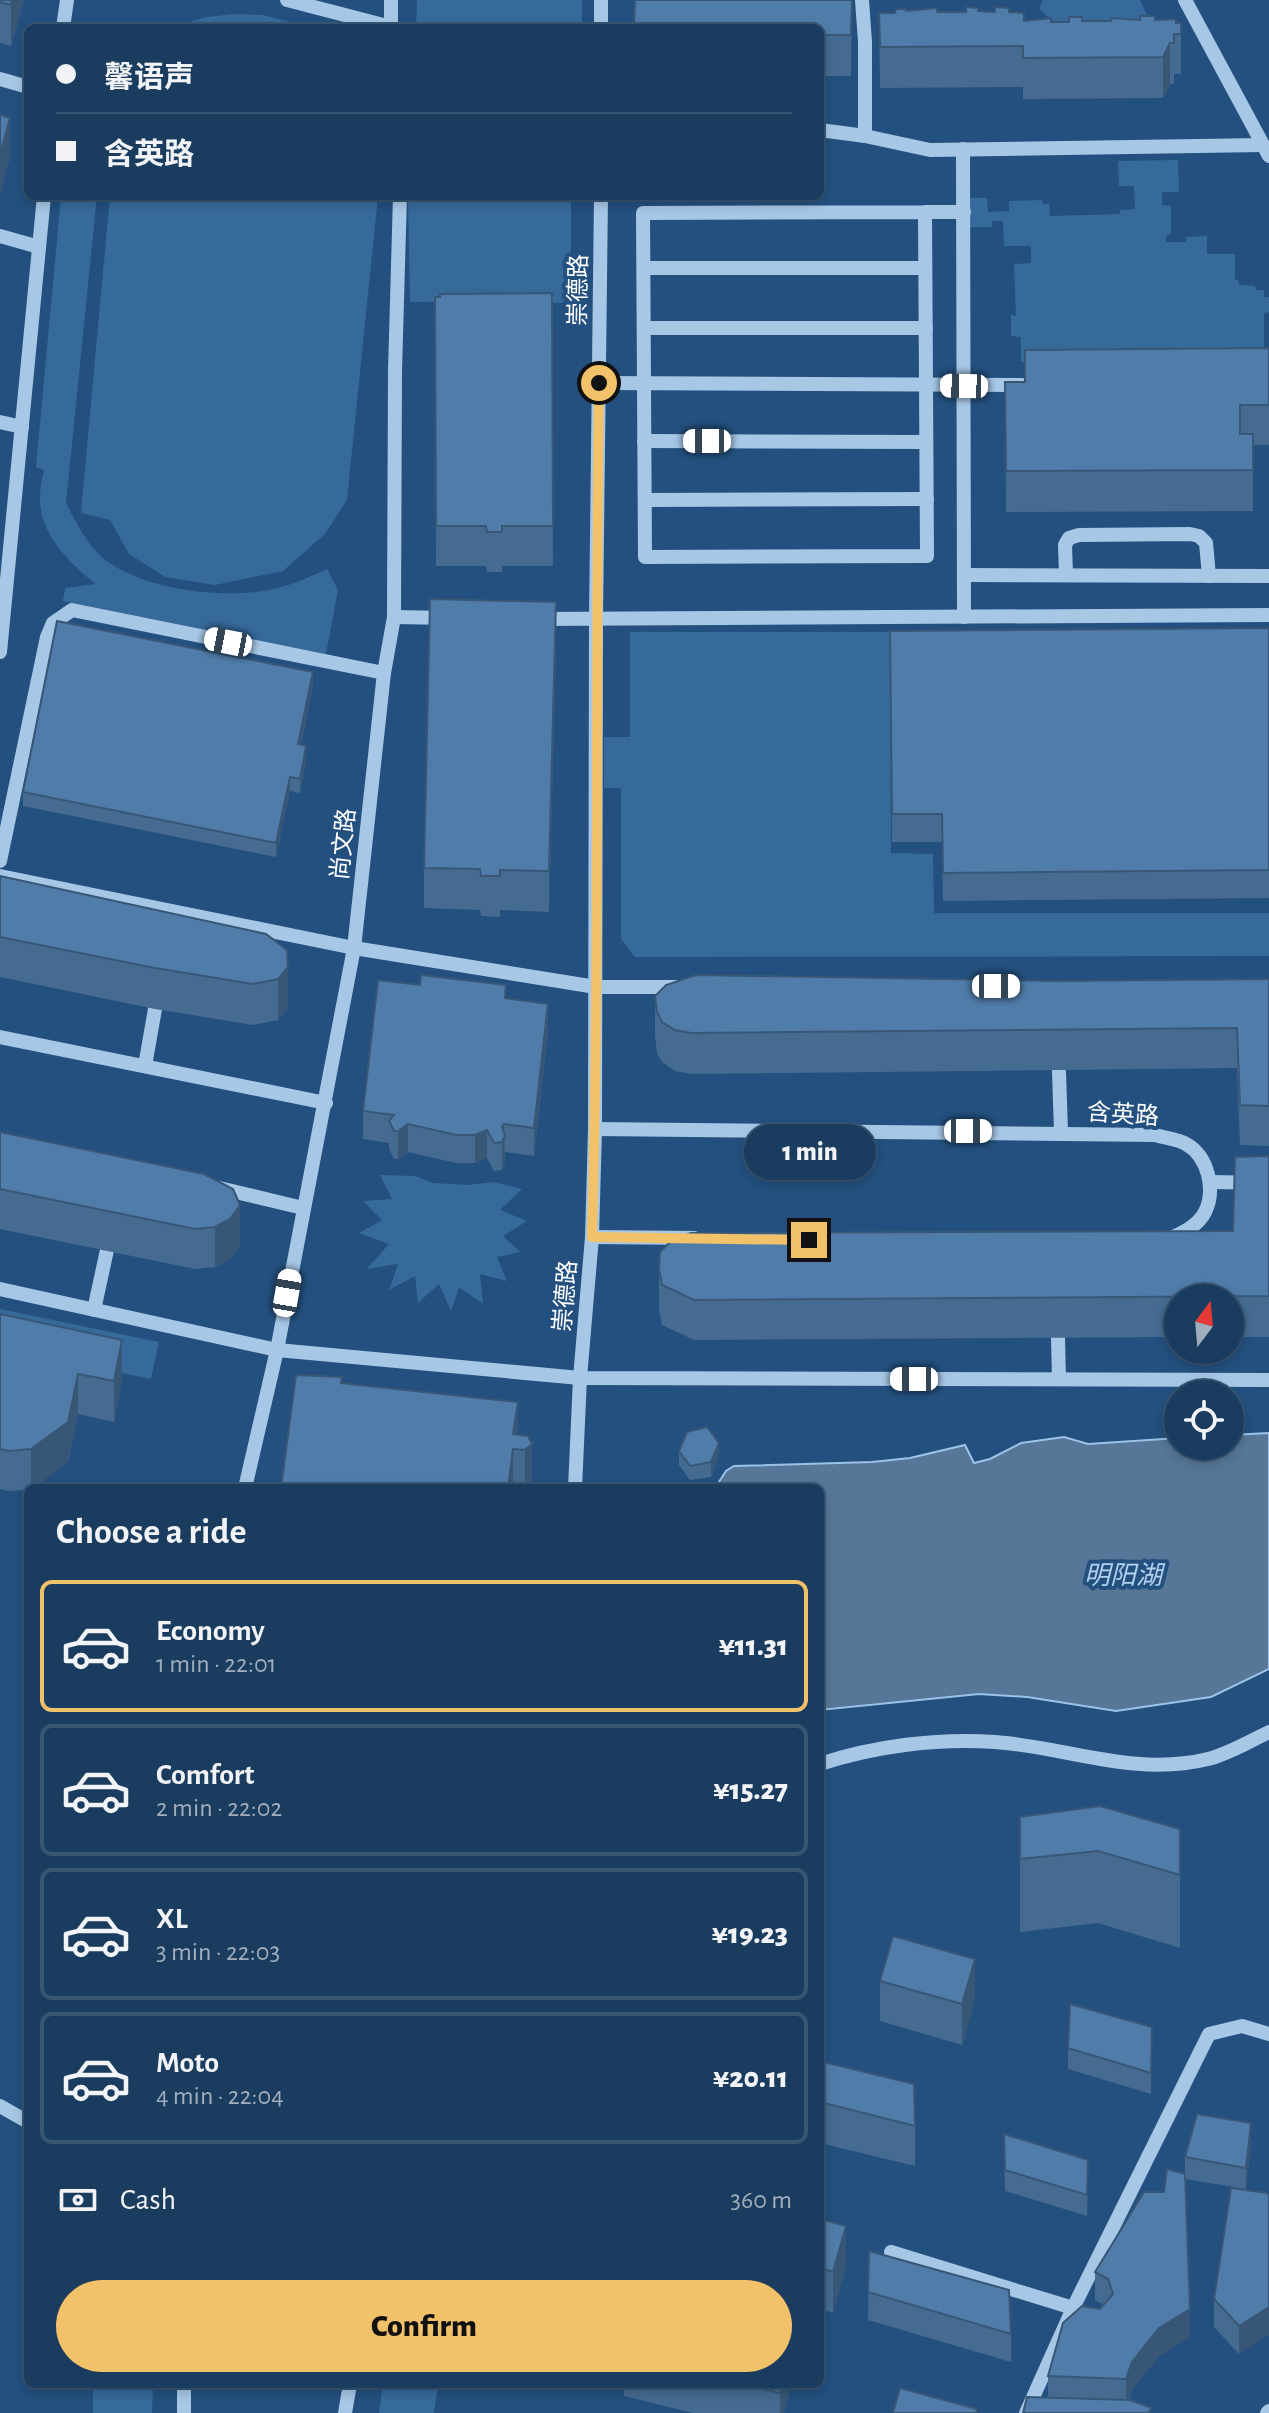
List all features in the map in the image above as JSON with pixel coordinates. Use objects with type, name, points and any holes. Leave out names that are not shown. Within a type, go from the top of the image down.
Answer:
[{"type":"street","points":[[64,24],[67,0]]},
{"type":"street","points":[[287,0],[376,24]]},
{"type":"street","points":[[391,0],[391,24]]},
{"type":"street","points":[[601,0],[601,24]]},
{"type":"street","points":[[862,0],[865,136]]},
{"type":"street","points":[[824,131],[930,150],[1266,150],[1185,0]]},
{"type":"street","points":[[0,79],[24,86]]},
{"type":"street","points":[[963,149],[964,617]]},
{"type":"street","points":[[0,652],[44,200]]},
{"type":"street","name":"尚文路","points":[[246,1484],[277,1350],[354,948],[384,673],[394,617],[395,371],[400,200]]},
{"type":"street","name":"崇德路","points":[[575,1484],[592,1237],[595,1129],[601,200]]},
{"type":"street","points":[[925,212],[927,556],[645,557],[643,213],[925,212],[964,212]]},
{"type":"street","points":[[0,236],[39,247]]},
{"type":"street","points":[[644,268],[925,268]]},
{"type":"street","points":[[644,328],[926,328]]},
{"type":"street","points":[[599,383],[1040,385]]},
{"type":"street","points":[[0,422],[22,427]]},
{"type":"street","points":[[644,441],[926,442]]},
{"type":"street","points":[[645,500],[927,499]]},
{"type":"street","points":[[1066,575],[1065,545],[1069,538],[1079,535],[1190,534],[1199,536],[1206,543],[1209,576]]},
{"type":"street","points":[[964,575],[1269,576]]},
{"type":"street","points":[[0,861],[47,637],[53,623],[72,610],[384,673]]},
{"type":"street","points":[[521,619],[1269,615]]},
{"type":"street","points":[[394,617],[464,618]]},
{"type":"street","points":[[0,876],[169,918],[596,987],[692,987]]},
{"type":"street","points":[[145,1066],[155,1009]]},
{"type":"street","points":[[0,1037],[326,1103]]},
{"type":"street","points":[[1059,1072],[1061,1132]]},
{"type":"street","name":"含英路","points":[[595,1129],[1155,1135],[1187,1144],[1206,1166],[1210,1182]]},
{"type":"street","points":[[1160,1244],[1189,1229],[1205,1212],[1210,1182],[1269,1183]]},
{"type":"street","points":[[198,1183],[303,1208]]},
{"type":"street","points":[[592,1237],[716,1238]]},
{"type":"street","points":[[94,1310],[107,1250]]},
{"type":"street","points":[[0,1289],[277,1350],[580,1378],[1269,1380]]},
{"type":"street","points":[[1058,1338],[1059,1379]]},
{"type":"street","points":[[824,1763],[885,1748],[938,1741],[997,1742],[1100,1761],[1151,1766],[1209,1759],[1269,1732]]},
{"type":"street","points":[[1026,2413],[1073,2308],[1209,2034],[1242,2026],[1269,2034]]},
{"type":"street","points":[[0,2106],[24,2120]]},
{"type":"street","points":[[891,2252],[1073,2308]]},
{"type":"street","points":[[184,2388],[184,2413]]},
{"type":"street","points":[[345,2413],[349,2388]]},
{"type":"shaded area","points":[[417,0],[582,0],[582,24],[416,24]]},
{"type":"shaded area","points":[[1043,0],[1140,0],[1150,22],[1058,26],[1039,9]]},
{"type":"shaded area","points":[[263,15],[298,24],[182,24],[206,17]]},
{"type":"shaded area","points":[[1178,160],[1179,192],[1162,192],[1162,205],[1171,206],[1171,233],[1166,236],[1166,242],[1186,242],[1186,237],[1207,236],[1207,254],[1235,254],[1235,280],[1238,279],[1239,285],[1264,290],[1264,297],[1269,297],[1269,312],[1264,313],[1264,353],[1021,362],[1021,337],[1011,336],[1011,315],[1016,316],[1014,264],[1031,263],[1031,246],[1004,246],[1003,221],[992,221],[992,227],[970,227],[969,198],[987,198],[988,212],[1009,211],[1009,201],[1042,200],[1043,204],[1049,204],[1050,216],[1120,214],[1120,210],[1135,209],[1134,186],[1119,186],[1118,161]]},
{"type":"shaded area","points":[[61,200],[97,200],[66,503],[87,540],[104,559],[139,578],[159,584],[202,592],[244,593],[288,585],[327,569],[338,590],[326,654],[63,601],[65,588],[96,584],[59,548],[46,526],[40,498],[44,470],[36,467]]},
{"type":"shaded area","points":[[110,200],[378,200],[347,500],[325,534],[283,571],[215,585],[165,577],[129,554],[110,520],[81,513]]},
{"type":"shaded area","points":[[408,200],[571,200],[571,303],[410,302]]},
{"type":"shaded area","points":[[630,632],[890,632],[891,853],[933,854],[934,913],[1269,913],[1269,956],[635,957],[621,939],[621,788],[604,788],[604,737],[630,737]]},
{"type":"shaded area","points":[[380,1175],[415,1176],[433,1183],[468,1185],[493,1182],[522,1189],[500,1210],[527,1221],[503,1236],[520,1252],[497,1257],[507,1281],[480,1274],[483,1304],[459,1287],[451,1311],[439,1284],[418,1303],[415,1276],[389,1290],[398,1264],[367,1269],[389,1244],[359,1233],[382,1220],[363,1201],[392,1199]]},
{"type":"shaded area","points":[[0,1309],[159,1342],[151,1379],[0,1348]]},
{"type":"shaded area","points":[[93,2388],[153,2388],[152,2413],[93,2413]]},
{"type":"shaded area","points":[[382,2388],[437,2388],[434,2413],[379,2413]]},
{"type":"water","name":"明阳湖","points":[[1269,1433],[1269,1669],[1211,1697],[1116,1711],[1027,1697],[979,1694],[824,1710],[824,1484],[718,1484],[726,1471],[734,1466],[910,1458],[965,1445],[974,1463],[990,1459],[1021,1443],[1064,1437],[1088,1444],[1164,1439],[1164,1460],[1244,1460],[1244,1434]]},
{"type":"building","points":[[12,0],[11,5],[0,2]]},
{"type":"building","points":[[635,0],[852,0],[851,35],[824,35],[824,24],[634,24]]},
{"type":"building","points":[[966,7],[995,12],[995,7],[1009,8],[1009,12],[1024,13],[1024,21],[1051,18],[1051,22],[1069,22],[1069,17],[1082,17],[1082,21],[1111,21],[1111,18],[1140,20],[1140,16],[1155,16],[1155,20],[1176,19],[1176,23],[1181,23],[1181,34],[1174,34],[1174,43],[1170,43],[1163,57],[1023,58],[1023,46],[880,47],[879,13],[895,13],[896,9],[937,8],[937,12],[966,12]]},
{"type":"building","points":[[0,115],[10,118],[0,155]]},
{"type":"building","points":[[552,293],[553,526],[502,526],[502,532],[487,532],[486,526],[436,526],[435,297],[440,297],[440,294]]},
{"type":"building","points":[[1269,348],[1269,405],[1240,405],[1240,434],[1253,434],[1253,470],[1006,471],[1005,382],[1025,382],[1025,350]]},
{"type":"building","points":[[430,599],[556,602],[549,871],[500,870],[500,876],[481,876],[480,869],[424,868]]},
{"type":"building","points":[[57,621],[313,672],[298,744],[306,746],[300,779],[290,777],[276,843],[23,792]]},
{"type":"building","points":[[1269,628],[1269,870],[943,873],[942,814],[892,814],[890,631]]},
{"type":"building","points":[[0,876],[266,934],[287,950],[288,967],[278,979],[253,984],[0,937]]},
{"type":"building","points":[[421,975],[506,985],[505,998],[548,1004],[534,1128],[504,1124],[502,1142],[494,1143],[487,1130],[475,1135],[456,1135],[408,1124],[394,1131],[389,1121],[394,1115],[363,1111],[378,980],[420,985]]},
{"type":"building","points":[[696,975],[1058,981],[1269,979],[1269,1106],[1240,1105],[1237,1028],[691,1033],[675,1030],[662,1022],[655,996],[666,985]]},
{"type":"building","points":[[0,1132],[204,1174],[233,1189],[240,1205],[230,1219],[215,1227],[195,1229],[0,1189]]},
{"type":"building","points":[[1269,1156],[1269,1296],[1244,1296],[1244,1284],[1164,1284],[1164,1297],[694,1300],[662,1285],[660,1252],[673,1239],[691,1233],[1233,1231],[1235,1157]]},
{"type":"building","points":[[0,1314],[122,1340],[114,1381],[78,1374],[68,1422],[31,1449],[0,1449]]},
{"type":"building","points":[[296,1375],[342,1377],[341,1383],[518,1402],[513,1434],[528,1436],[532,1444],[525,1450],[513,1449],[509,1484],[282,1484]]},
{"type":"building","points":[[707,1427],[719,1443],[711,1462],[690,1466],[679,1451],[687,1432]]},
{"type":"building","points":[[1100,1806],[1180,1829],[1180,1875],[1098,1851],[1020,1859],[1020,1817]]},
{"type":"building","points":[[893,1936],[975,1959],[962,2004],[880,1981]]},
{"type":"building","points":[[1070,2004],[1152,2027],[1151,2073],[1068,2048]]},
{"type":"building","points":[[824,2062],[914,2084],[915,2126],[824,2103]]},
{"type":"building","points":[[1197,2114],[1251,2123],[1246,2168],[1185,2157]]},
{"type":"building","points":[[1004,2134],[1088,2160],[1087,2195],[1005,2170]]},
{"type":"building","points":[[1167,2169],[1185,2174],[1190,2309],[1159,2328],[1132,2362],[1126,2379],[1048,2376],[1063,2323],[1082,2306],[1100,2309],[1113,2294],[1108,2279],[1095,2272],[1144,2192],[1164,2192]]},
{"type":"building","points":[[1231,2188],[1267,2193],[1269,2196],[1269,2307],[1239,2326],[1214,2299]]},
{"type":"building","points":[[824,2220],[846,2226],[833,2272],[824,2269]]},
{"type":"building","points":[[869,2251],[1009,2290],[1011,2334],[868,2292]]},
{"type":"building","points":[[758,2388],[781,2388],[780,2393]]},
{"type":"building","points":[[900,2388],[977,2409],[976,2413],[893,2413]]},
{"type":"building","points":[[1027,2397],[1130,2400],[1152,2408],[1148,2413],[1023,2413]]},
{"type":"route","points":[[599,383],[592,1237],[809,1240]]}]
